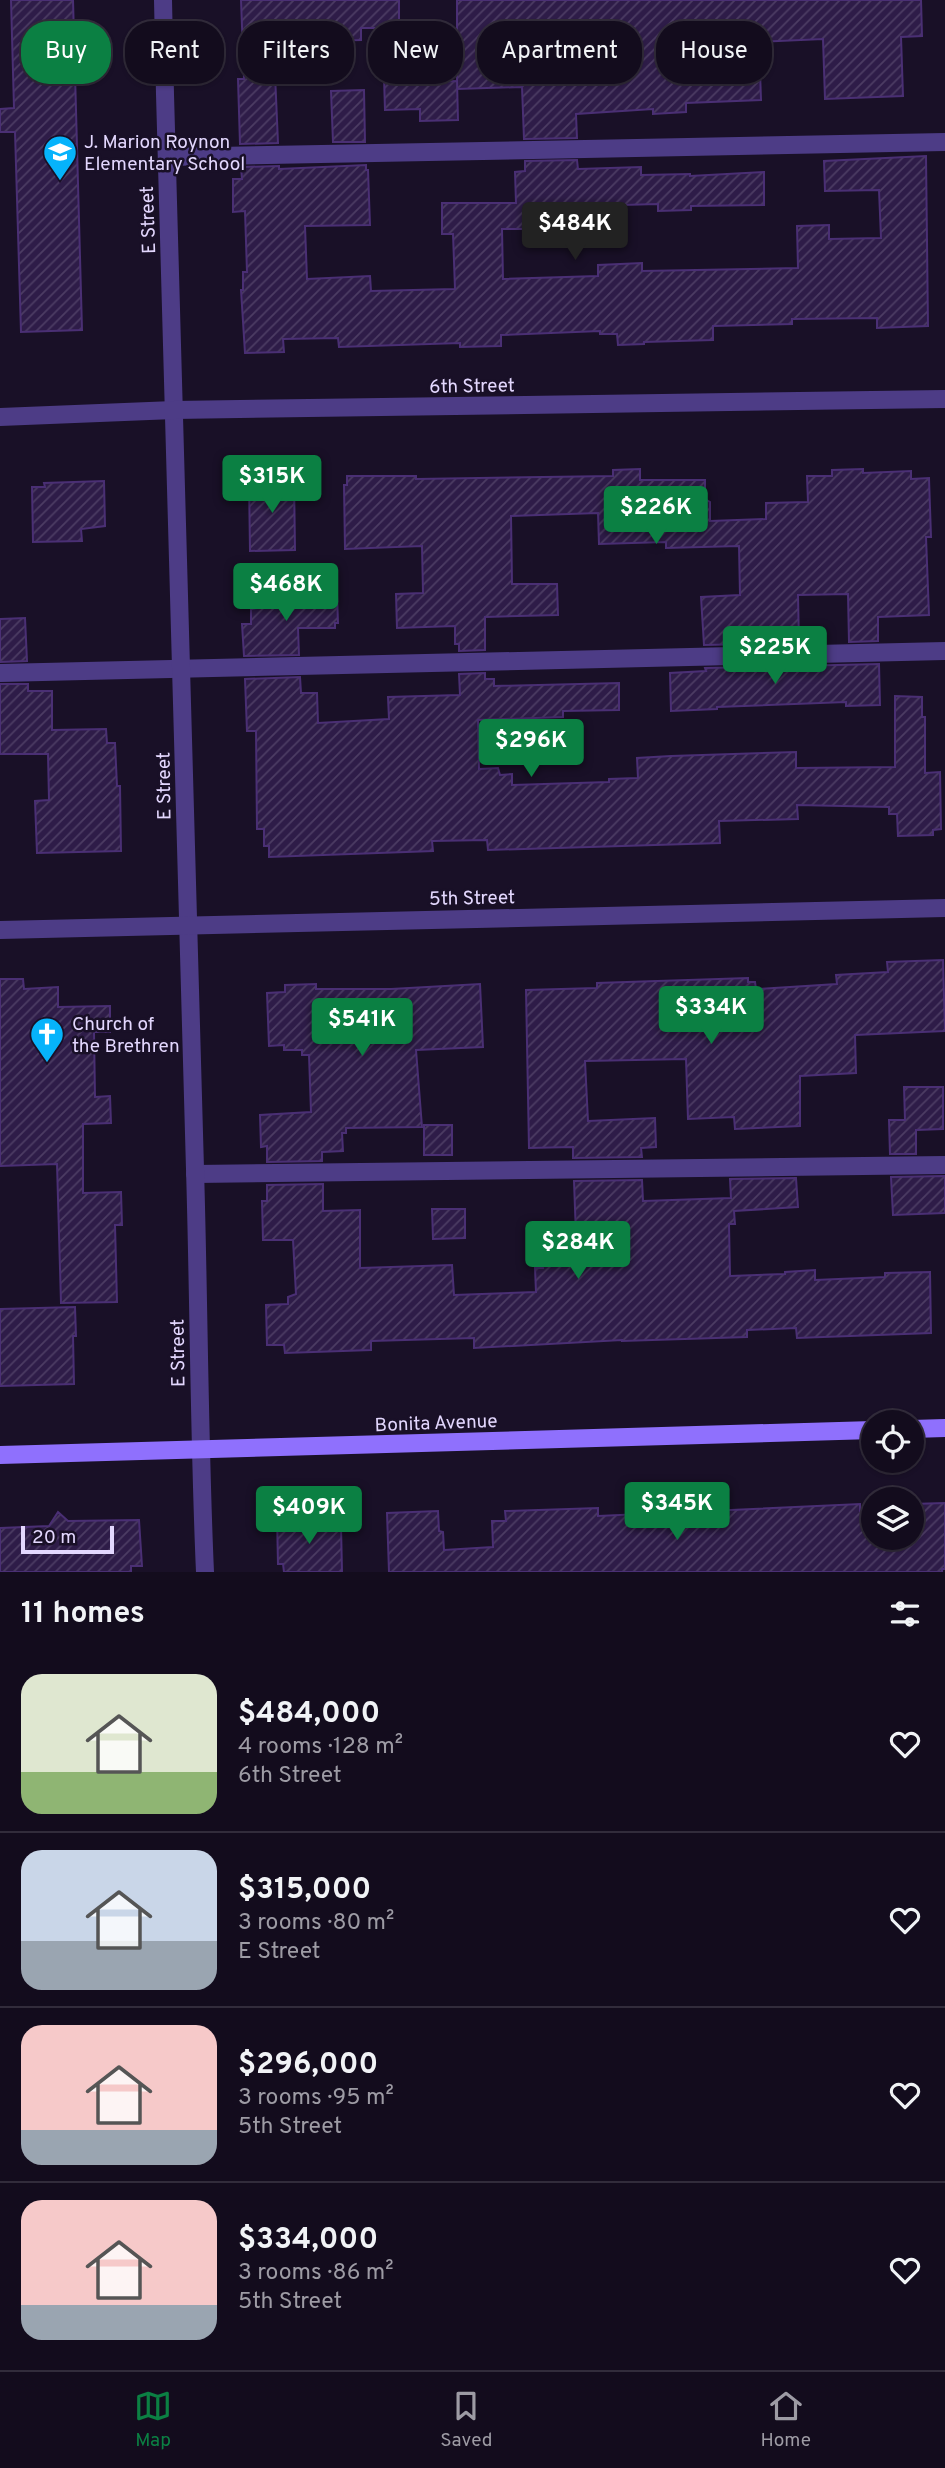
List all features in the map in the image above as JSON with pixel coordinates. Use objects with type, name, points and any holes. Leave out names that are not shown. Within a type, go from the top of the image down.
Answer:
[{"type":"main road","points":[[924,1429],[945,1428]]},
{"type":"main road","name":"Bonita Avenue","points":[[0,1455],[861,1430]]},
{"type":"street","name":"E Street","points":[[163,0],[205,1572]]},
{"type":"street","points":[[166,157],[945,142]]},
{"type":"street","name":"6th Street","points":[[0,417],[174,410],[945,399]]},
{"type":"street","points":[[0,673],[945,651]]},
{"type":"street","name":"5th Street","points":[[0,930],[945,908]]},
{"type":"street","points":[[195,1174],[945,1165]]},
{"type":"building","points":[[11,0],[73,0],[74,21],[21,21],[21,84],[75,84],[82,330],[21,332],[15,132],[0,132],[0,109],[14,108]]},
{"type":"building","points":[[241,0],[399,0],[399,21],[368,21],[368,28],[361,28],[361,40],[354,40],[354,21],[242,21]]},
{"type":"building","points":[[457,0],[921,0],[922,36],[901,37],[903,96],[825,99],[823,39],[772,41],[772,21],[656,21],[656,84],[760,84],[761,100],[686,103],[686,112],[653,114],[653,109],[576,114],[577,138],[524,139],[522,87],[457,89],[457,84],[463,84],[463,21],[457,21]]},
{"type":"building","points":[[238,84],[275,84],[278,143],[240,144]]},
{"type":"building","points":[[384,84],[457,84],[458,120],[420,121],[420,109],[385,110]]},
{"type":"building","points":[[364,90],[365,142],[333,142],[331,91]]},
{"type":"building","points":[[926,156],[928,326],[877,328],[877,318],[792,319],[792,324],[713,326],[713,340],[618,345],[617,334],[600,334],[600,331],[501,335],[501,346],[460,347],[460,343],[339,347],[338,338],[283,339],[284,352],[245,353],[241,290],[243,272],[247,272],[245,211],[233,212],[233,179],[242,179],[241,167],[279,166],[279,169],[366,165],[370,225],[305,226],[307,279],[370,276],[371,291],[455,289],[453,234],[442,234],[442,203],[516,203],[515,172],[525,171],[525,161],[577,160],[578,169],[641,167],[641,175],[690,176],[764,172],[764,205],[691,206],[691,210],[658,211],[658,204],[548,207],[549,229],[502,229],[503,279],[598,276],[598,265],[642,263],[642,271],[798,268],[797,226],[829,225],[829,239],[881,238],[879,190],[825,191],[824,161]]},
{"type":"building","points":[[640,469],[640,480],[705,480],[705,499],[710,502],[710,521],[766,519],[766,503],[808,502],[807,476],[832,476],[832,470],[863,469],[863,473],[911,471],[911,479],[929,478],[931,537],[926,537],[929,615],[878,617],[878,641],[849,642],[848,594],[798,595],[799,643],[704,645],[701,597],[740,595],[739,546],[666,548],[666,542],[599,544],[598,513],[511,516],[512,584],[557,584],[558,615],[485,617],[485,650],[459,651],[459,644],[455,644],[455,626],[397,628],[396,594],[423,593],[422,546],[345,549],[344,485],[347,485],[347,476],[416,476],[416,479],[613,476],[613,470]]},
{"type":"building","points":[[294,479],[295,550],[250,551],[249,481]]},
{"type":"building","points":[[104,481],[105,526],[81,529],[82,541],[33,542],[32,487],[45,487],[44,483]]},
{"type":"building","points":[[337,595],[338,623],[335,623],[335,628],[298,628],[299,655],[244,656],[242,624],[251,624],[251,609],[258,608],[260,597]]},
{"type":"building","points":[[25,618],[27,661],[0,662],[0,619]]},
{"type":"building","points":[[879,664],[880,705],[846,706],[846,702],[671,711],[670,673],[706,671],[705,668]]},
{"type":"building","points":[[485,673],[485,679],[494,679],[494,686],[619,683],[619,710],[563,711],[563,717],[478,720],[479,769],[498,768],[500,775],[512,774],[512,785],[609,782],[609,779],[638,778],[637,758],[671,756],[796,752],[796,768],[895,767],[895,696],[922,697],[922,717],[925,717],[925,773],[940,772],[941,829],[933,830],[933,835],[898,836],[897,814],[889,814],[889,807],[797,805],[798,819],[719,821],[720,843],[488,850],[487,840],[432,841],[433,851],[269,857],[269,846],[264,846],[264,829],[257,829],[256,731],[247,731],[245,679],[300,677],[301,693],[317,693],[318,723],[389,719],[388,697],[460,695],[459,674]]},
{"type":"building","points":[[0,684],[28,684],[28,691],[52,691],[52,730],[106,729],[107,743],[115,743],[117,786],[120,786],[121,851],[37,853],[35,801],[49,800],[48,754],[0,754]]},
{"type":"building","points":[[943,960],[945,1031],[855,1035],[856,1073],[800,1076],[800,1126],[735,1129],[734,1117],[688,1119],[686,1059],[585,1061],[588,1121],[655,1118],[656,1147],[641,1148],[642,1157],[573,1158],[573,1147],[529,1148],[526,990],[597,988],[597,983],[748,978],[748,982],[755,982],[756,989],[837,984],[836,975],[888,972],[887,962]]},
{"type":"building","name":"Church of the Brethren","points":[[0,979],[23,979],[24,989],[58,987],[58,1007],[110,1006],[110,1032],[94,1032],[95,1097],[110,1096],[111,1123],[83,1124],[83,1193],[121,1192],[122,1225],[115,1225],[117,1302],[61,1303],[57,1164],[0,1166]]},
{"type":"building","points":[[316,984],[316,989],[391,989],[480,984],[483,1047],[416,1050],[422,1127],[346,1128],[346,1133],[342,1133],[343,1151],[322,1152],[322,1161],[267,1162],[267,1146],[261,1147],[260,1115],[311,1112],[309,1055],[302,1055],[302,1050],[284,1050],[284,1045],[269,1046],[267,993],[285,992],[285,985]]},
{"type":"building","points":[[904,1087],[943,1087],[943,1129],[916,1130],[916,1154],[890,1154],[889,1120],[905,1120]]},
{"type":"building","points":[[424,1125],[452,1125],[452,1155],[424,1155]]},
{"type":"building","points":[[945,1176],[945,1213],[893,1215],[891,1177]]},
{"type":"building","points":[[796,1178],[798,1207],[734,1211],[735,1224],[729,1224],[730,1276],[815,1270],[815,1280],[885,1277],[885,1273],[930,1272],[931,1333],[797,1338],[796,1328],[747,1330],[747,1337],[474,1348],[474,1338],[371,1341],[371,1350],[285,1353],[284,1345],[267,1345],[266,1305],[288,1304],[288,1297],[296,1294],[293,1240],[263,1240],[262,1201],[267,1201],[267,1185],[323,1184],[323,1211],[360,1210],[360,1268],[452,1265],[454,1295],[536,1292],[535,1268],[543,1268],[542,1245],[558,1244],[558,1237],[576,1236],[574,1181],[642,1180],[643,1201],[731,1198],[730,1179]]},
{"type":"building","points":[[432,1209],[465,1209],[465,1238],[433,1239]]},
{"type":"building","points":[[75,1307],[74,1384],[0,1386],[0,1309]]},
{"type":"building","points":[[945,1503],[945,1569],[942,1569],[942,1572],[389,1572],[387,1513],[438,1511],[444,1550],[493,1547],[492,1521],[506,1521],[505,1511],[598,1508],[598,1516],[860,1504],[861,1550],[924,1550],[924,1504]]},
{"type":"building","points":[[58,1512],[68,1521],[139,1520],[142,1566],[131,1566],[131,1572],[0,1572],[0,1528],[49,1526]]},
{"type":"building","points":[[277,1517],[318,1517],[318,1527],[341,1526],[342,1572],[284,1572],[283,1564],[278,1564]]},
{"type":"place","name":"J. Marion Roynon Elementary School","points":[[60,182]]},
{"type":"place","name":"Church of the Brethren","points":[[47,1064]]}]
